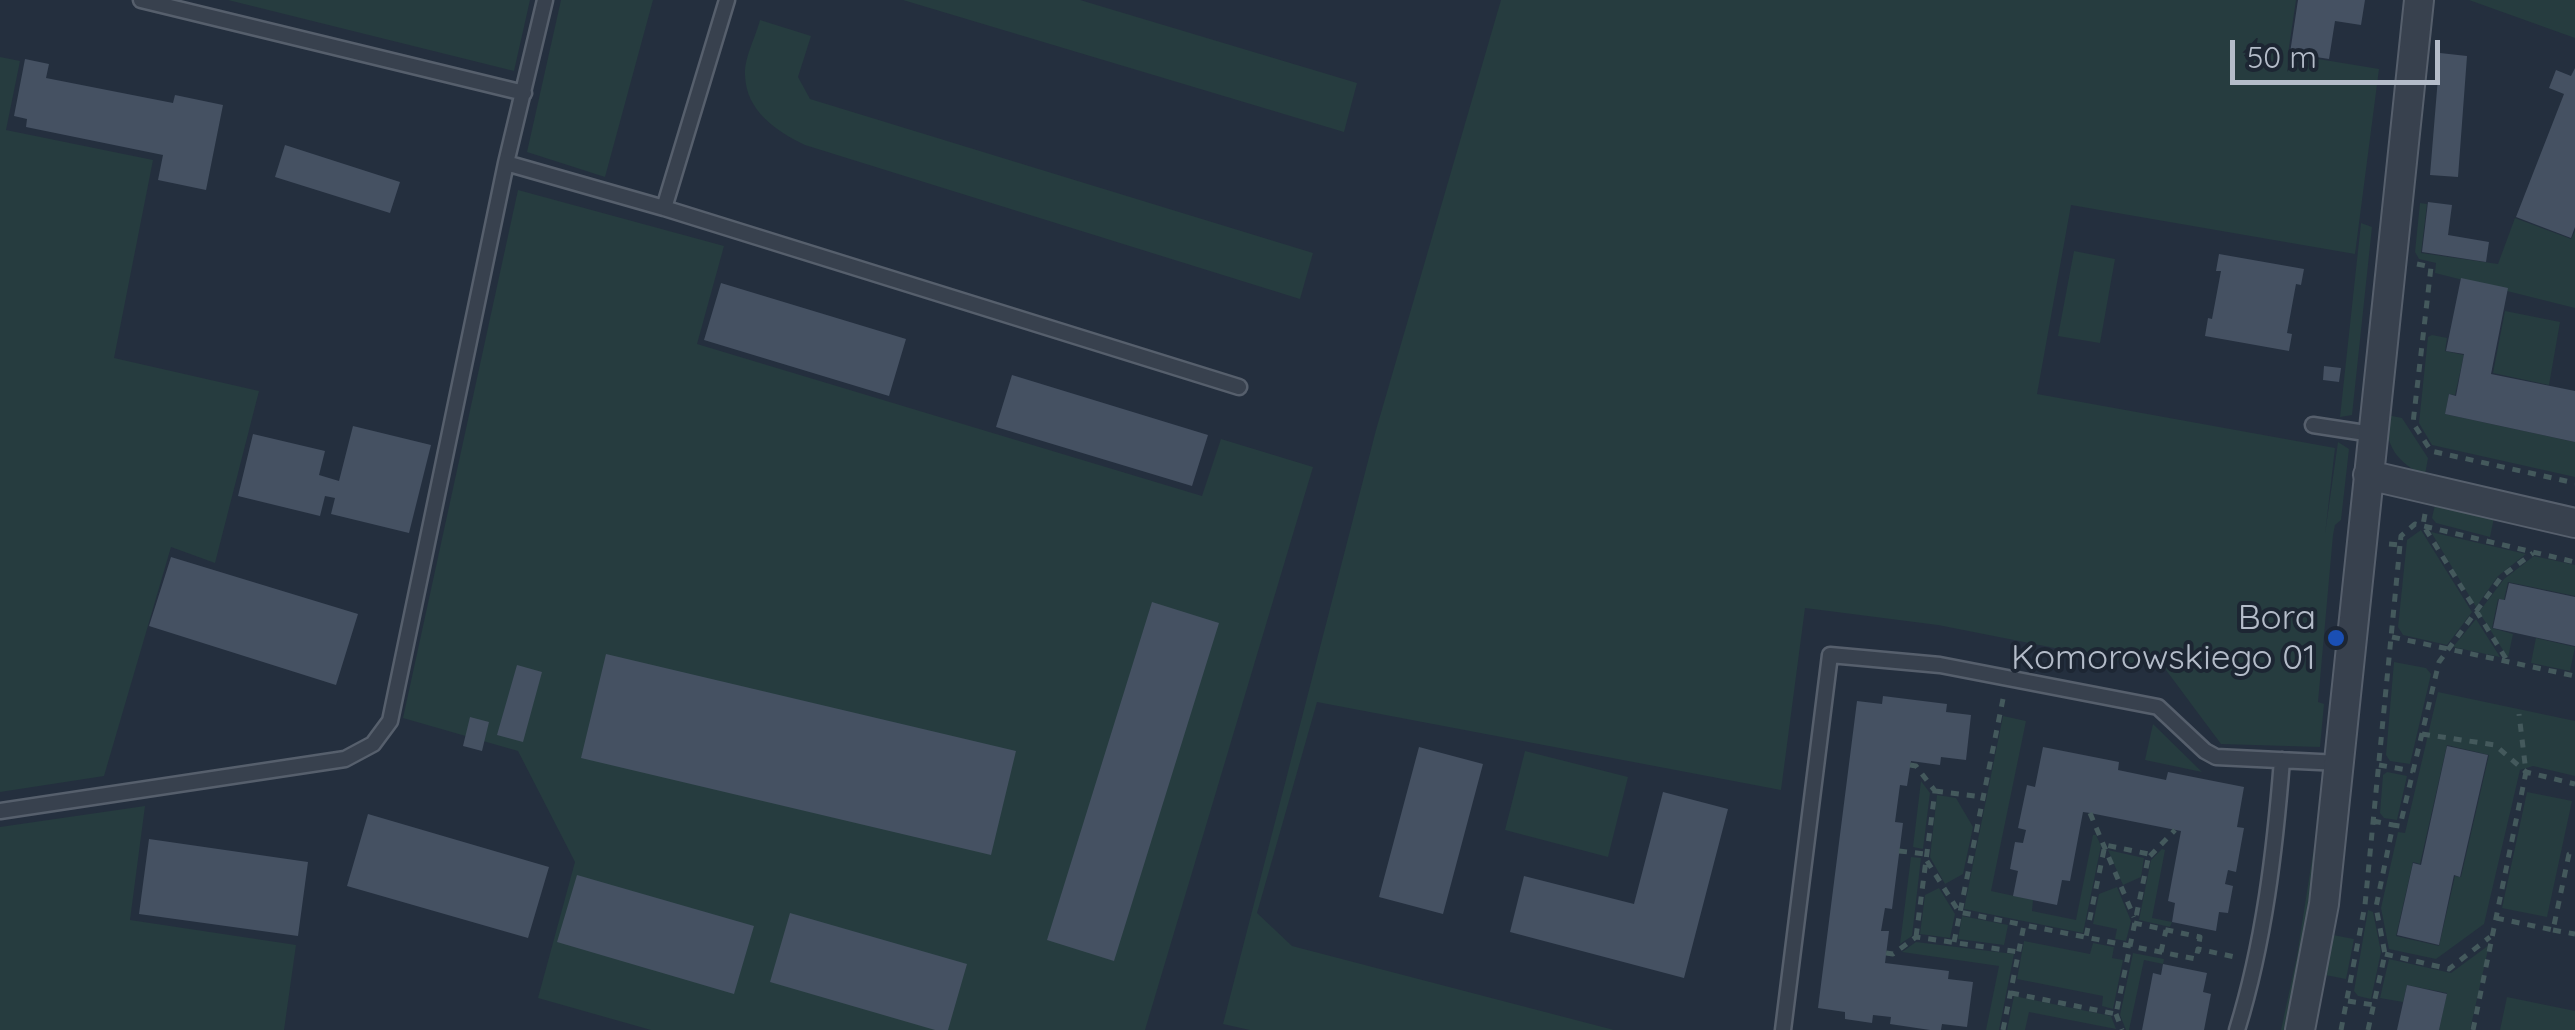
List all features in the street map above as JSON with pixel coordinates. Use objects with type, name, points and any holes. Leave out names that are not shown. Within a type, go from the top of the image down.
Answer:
[{"type":"street","points":[[2300,1030],[2324,904],[2419,0]]},
{"type":"street","points":[[2368,475],[2575,523]]},
{"type":"lane","points":[[141,0],[524,93]]},
{"type":"lane","points":[[0,811],[345,759],[373,744],[390,721],[506,163],[545,0]]},
{"type":"lane","points":[[664,208],[727,0]]},
{"type":"lane","points":[[506,163],[664,208],[1238,387]]},
{"type":"lane","points":[[2313,425],[2372,434]]},
{"type":"lane","points":[[1783,1030],[1830,655],[1940,665],[2158,707],[2216,757],[2340,763]]},
{"type":"lane","points":[[2238,1030],[2275,848],[2282,760]]},
{"type":"path","points":[[2429,280],[2413,423],[2431,451],[2575,483]]},
{"type":"path","points":[[2341,1030],[2366,891],[2401,536],[2415,524],[2575,562]]},
{"type":"path","points":[[2423,526],[2508,662]]},
{"type":"path","points":[[2361,541],[2400,545]]},
{"type":"path","points":[[2373,821],[2400,826],[2439,662],[2502,576],[2533,553]]},
{"type":"path","points":[[2392,637],[2575,676]]},
{"type":"path","points":[[1954,942],[2004,690]]},
{"type":"path","points":[[2473,1030],[2526,772],[2520,714]]},
{"type":"path","points":[[2422,734],[2496,745],[2526,772],[2575,784]]},
{"type":"path","points":[[2379,764],[2414,771]]},
{"type":"path","points":[[1886,953],[1892,954],[1916,936],[1927,857],[1935,791],[1916,766],[1910,765]]},
{"type":"path","points":[[1935,791],[1983,798]]},
{"type":"path","points":[[2090,813],[2134,922]]},
{"type":"path","points":[[2368,1030],[2385,954],[2376,907],[2393,824]]},
{"type":"path","points":[[2148,858],[2175,830]]},
{"type":"path","points":[[2086,938],[2105,844],[2149,854],[2116,1014],[2122,1030]]},
{"type":"path","points":[[1899,851],[1927,857],[1959,912],[2196,960],[2200,937],[2134,922]]},
{"type":"path","points":[[2552,930],[2569,854],[2575,852]]},
{"type":"path","points":[[2366,891],[2379,894]]},
{"type":"path","points":[[2496,918],[2575,934]]},
{"type":"path","points":[[2003,1030],[2024,925]]},
{"type":"path","points":[[2161,952],[2166,930]]},
{"type":"path","points":[[1916,936],[2019,952]]},
{"type":"path","points":[[2385,954],[2449,969],[2493,936]]},
{"type":"path","points":[[2198,950],[2254,962]]},
{"type":"path","points":[[2010,993],[2116,1014]]},
{"type":"path","points":[[2348,1000],[2374,1006]]},
{"type":"green space","points":[[228,0],[530,0],[514,71]]},
{"type":"green space","points":[[561,0],[653,0],[605,177],[527,152]]},
{"type":"green space","points":[[903,0],[1080,0],[1357,83],[1344,132]]},
{"type":"green space","points":[[1501,0],[2296,0],[2288,54],[2379,69],[2355,254],[2071,205],[2037,394],[2335,448],[2325,534],[2338,442],[2349,449],[2341,520],[2333,535],[2318,702],[2324,704],[2320,747],[2221,744],[2166,670],[1938,625],[1805,608],[1781,790],[1317,702],[1257,913],[1292,946],[1614,1030],[1250,1030],[1223,1024],[1376,430]]},
{"type":"green space","points":[[2469,0],[2575,0],[2575,38]]},
{"type":"green space","points":[[760,20],[811,36],[798,77],[810,99],[1313,253],[1300,299],[805,145],[764,118],[747,88],[746,61]]},
{"type":"green space","points":[[0,57],[20,61],[6,130],[153,160],[114,358],[259,391],[215,563],[171,547],[104,776],[0,792]]},
{"type":"green space","points":[[518,190],[724,246],[697,344],[1202,496],[1221,439],[1313,467],[1145,1030],[651,1030],[538,998],[575,862],[518,751],[403,718]]},
{"type":"green space","points":[[2420,203],[2427,204],[2421,253],[2498,264],[2515,218],[2571,239],[2575,231],[2575,308],[2435,273],[2436,263],[2419,259],[2415,252]]},
{"type":"green space","points":[[2361,223],[2372,227],[2352,415],[2340,417]]},
{"type":"green space","points":[[2074,251],[2115,259],[2100,343],[2058,336]]},
{"type":"green space","points":[[2505,311],[2560,322],[2549,385],[2493,373]]},
{"type":"green space","points":[[2428,337],[2447,338],[2445,351],[2464,355],[2455,395],[2449,394],[2445,414],[2575,442],[2575,477],[2432,445],[2419,423]]},
{"type":"green space","points":[[2387,415],[2402,418],[2428,458],[2425,475],[2407,465],[2395,452],[2388,435]]},
{"type":"green space","points":[[2435,505],[2494,518],[2490,537],[2436,523],[2432,518]]},
{"type":"green space","points":[[2421,530],[2472,612],[2447,645],[2403,635],[2398,627],[2407,540]]},
{"type":"green space","points":[[2431,532],[2526,554],[2498,576],[2476,607]]},
{"type":"green space","points":[[2534,556],[2575,565],[2575,596],[2508,582],[2504,600],[2498,599],[2492,628],[2513,634],[2508,658],[2479,612],[2504,579]]},
{"type":"green space","points":[[2476,619],[2500,657],[2453,647]]},
{"type":"green space","points":[[2536,638],[2575,647],[2570,671],[2531,663]]},
{"type":"green space","points":[[2394,662],[2426,668],[2431,674],[2410,764],[2390,761],[2386,755]]},
{"type":"green space","points":[[2438,692],[2575,721],[2575,776],[2533,766],[2520,770],[2484,924],[2436,959],[2389,949],[2381,908],[2398,832],[2405,833]],"holes":[[[2447,745],[2489,755],[2461,877],[2455,876],[2439,946],[2396,936],[2413,862],[2420,864]]]},
{"type":"green space","points":[[2003,716],[2026,721],[1991,891],[2033,900],[2032,911],[2076,920],[2096,835],[2101,846],[2083,933],[1964,909]]},
{"type":"green space","points":[[2153,724],[2202,772],[2145,760]]},
{"type":"green space","points":[[1525,751],[1628,777],[1608,857],[1505,830]]},
{"type":"green space","points":[[2387,772],[2407,776],[2397,820],[2384,818],[2380,813],[2383,775]]},
{"type":"green space","points":[[1921,781],[1930,793],[1923,849],[1913,847]]},
{"type":"green space","points":[[2527,792],[2572,801],[2547,917],[2502,908]]},
{"type":"green space","points":[[1937,795],[1956,798],[1973,827],[1963,874],[1945,884],[1930,857]]},
{"type":"green space","points":[[145,806],[130,920],[296,945],[284,1030],[0,1030],[0,827]]},
{"type":"green space","points":[[2318,847],[2300,964],[2285,1030],[2281,1030],[2313,853]]},
{"type":"green space","points":[[2108,850],[2144,858],[2141,877],[2123,885]]},
{"type":"green space","points":[[2165,850],[2152,918],[2172,922],[2170,927],[2139,920],[2151,860]]},
{"type":"green space","points":[[1911,857],[1921,858],[1912,936],[1900,944]]},
{"type":"green space","points":[[2117,887],[2131,921],[2126,941],[2115,939],[2117,929],[2093,924],[2099,894]]},
{"type":"green space","points":[[1939,888],[1955,914],[1950,938],[1920,934],[1925,895]]},
{"type":"green space","points":[[2368,910],[2373,912],[2381,952],[2371,999],[2354,991]]},
{"type":"green space","points":[[1962,916],[2008,925],[2004,945],[1958,939]]},
{"type":"green space","points":[[2333,935],[2354,939],[2346,979],[2325,975]]},
{"type":"green space","points":[[2024,941],[2090,954],[2093,943],[2114,947],[2112,958],[2123,960],[2113,1009],[2102,1006],[2103,996],[2017,979]]},
{"type":"green space","points":[[1916,942],[2014,954],[1999,1030],[1986,1030],[1999,966],[1902,952]]},
{"type":"green space","points":[[2489,945],[2470,1030],[2439,1030],[2447,993],[2407,985],[2403,1002],[2380,998],[2389,959],[2451,973]]},
{"type":"green space","points":[[2133,953],[2164,959],[2163,964],[2144,960],[2126,1030],[2120,1015]]},
{"type":"green space","points":[[2014,996],[2111,1016],[2116,1029],[2029,1012],[2025,1030],[2007,1030]]},
{"type":"green space","points":[[2507,997],[2575,1011],[2575,1030],[2500,1030]]},
{"type":"building","points":[[2298,0],[2365,0],[2361,25],[2335,21],[2329,59],[2290,53]]},
{"type":"building","points":[[2440,53],[2467,56],[2458,177],[2430,175]]},
{"type":"building","points":[[25,59],[49,64],[46,78],[173,103],[175,95],[223,105],[206,190],[158,180],[163,155],[26,127],[27,119],[14,116]]},
{"type":"building","points":[[2575,68],[2575,227],[2571,238],[2516,217],[2564,94],[2549,88],[2556,70],[2571,76]]},
{"type":"building","points":[[285,145],[400,182],[390,213],[275,177]]},
{"type":"building","points":[[2428,202],[2452,205],[2448,235],[2489,242],[2486,262],[2422,252]]},
{"type":"building","points":[[2219,254],[2304,269],[2301,285],[2296,284],[2287,333],[2292,334],[2289,351],[2205,336],[2221,271],[2216,271]]},
{"type":"building","points":[[2461,278],[2508,288],[2491,374],[2575,391],[2575,442],[2445,414],[2449,394],[2456,396],[2464,354],[2446,351]]},
{"type":"building","points":[[721,283],[906,339],[889,396],[704,340]]},
{"type":"building","points":[[2324,366],[2341,368],[2339,382],[2323,380]]},
{"type":"building","points":[[1012,375],[1208,435],[1192,486],[996,427]]},
{"type":"building","points":[[353,426],[431,445],[409,533],[331,514],[335,498],[325,496],[320,516],[238,496],[253,434],[325,451],[319,475],[339,481]]},
{"type":"building","points":[[171,557],[358,614],[336,685],[149,626]]},
{"type":"building","points":[[2509,583],[2575,597],[2575,646],[2493,628],[2499,599],[2505,600]]},
{"type":"building","points":[[1152,602],[1219,623],[1114,961],[1047,940]]},
{"type":"building","points":[[606,654],[1016,751],[991,855],[581,758]]},
{"type":"building","points":[[517,665],[542,672],[523,742],[497,735]]},
{"type":"building","points":[[1883,696],[1947,704],[1946,712],[1971,715],[1966,760],[1941,757],[1940,765],[1911,761],[1907,786],[1900,785],[1895,822],[1903,823],[1892,909],[1885,908],[1881,931],[1889,931],[1885,963],[1949,971],[1948,979],[1973,982],[1967,1027],[1942,1024],[1941,1030],[1930,1030],[1890,1024],[1891,1017],[1873,1015],[1872,1023],[1845,1019],[1845,1012],[1818,1008],[1857,701],[1882,704]]},
{"type":"building","points":[[470,717],[489,722],[482,751],[463,746]]},
{"type":"building","points":[[2447,746],[2488,755],[2460,877],[2454,875],[2439,945],[2397,935],[2413,863],[2421,865]]},
{"type":"building","points":[[1419,747],[1483,764],[1443,914],[1379,897]]},
{"type":"building","points":[[2043,747],[2119,762],[2118,770],[2166,780],[2168,772],[2244,787],[2237,827],[2244,828],[2236,872],[2228,870],[2225,884],[2233,886],[2228,913],[2219,912],[2216,931],[2172,922],[2175,903],[2168,901],[2181,831],[2090,813],[2083,812],[2070,881],[2062,880],[2057,905],[2013,896],[2018,871],[2010,869],[2015,842],[2023,843],[2026,830],[2018,828],[2027,785],[2035,787]]},
{"type":"building","points":[[1663,792],[1728,809],[1684,978],[1510,932],[1524,876],[1634,904]]},
{"type":"building","points":[[368,814],[549,867],[528,938],[347,886]]},
{"type":"building","points":[[149,839],[308,862],[298,936],[139,914]]},
{"type":"building","points":[[577,875],[754,926],[734,994],[557,942]]},
{"type":"building","points":[[790,913],[967,964],[948,1030],[935,1030],[770,982]]},
{"type":"building","points":[[2163,964],[2207,973],[2203,992],[2211,994],[2204,1030],[2142,1030],[2153,973],[2161,975]]},
{"type":"building","points":[[2407,985],[2447,994],[2439,1030],[2397,1030]]},
{"type":"place","name":"Bora Komorowskiego 01","points":[[2336,638]]}]
